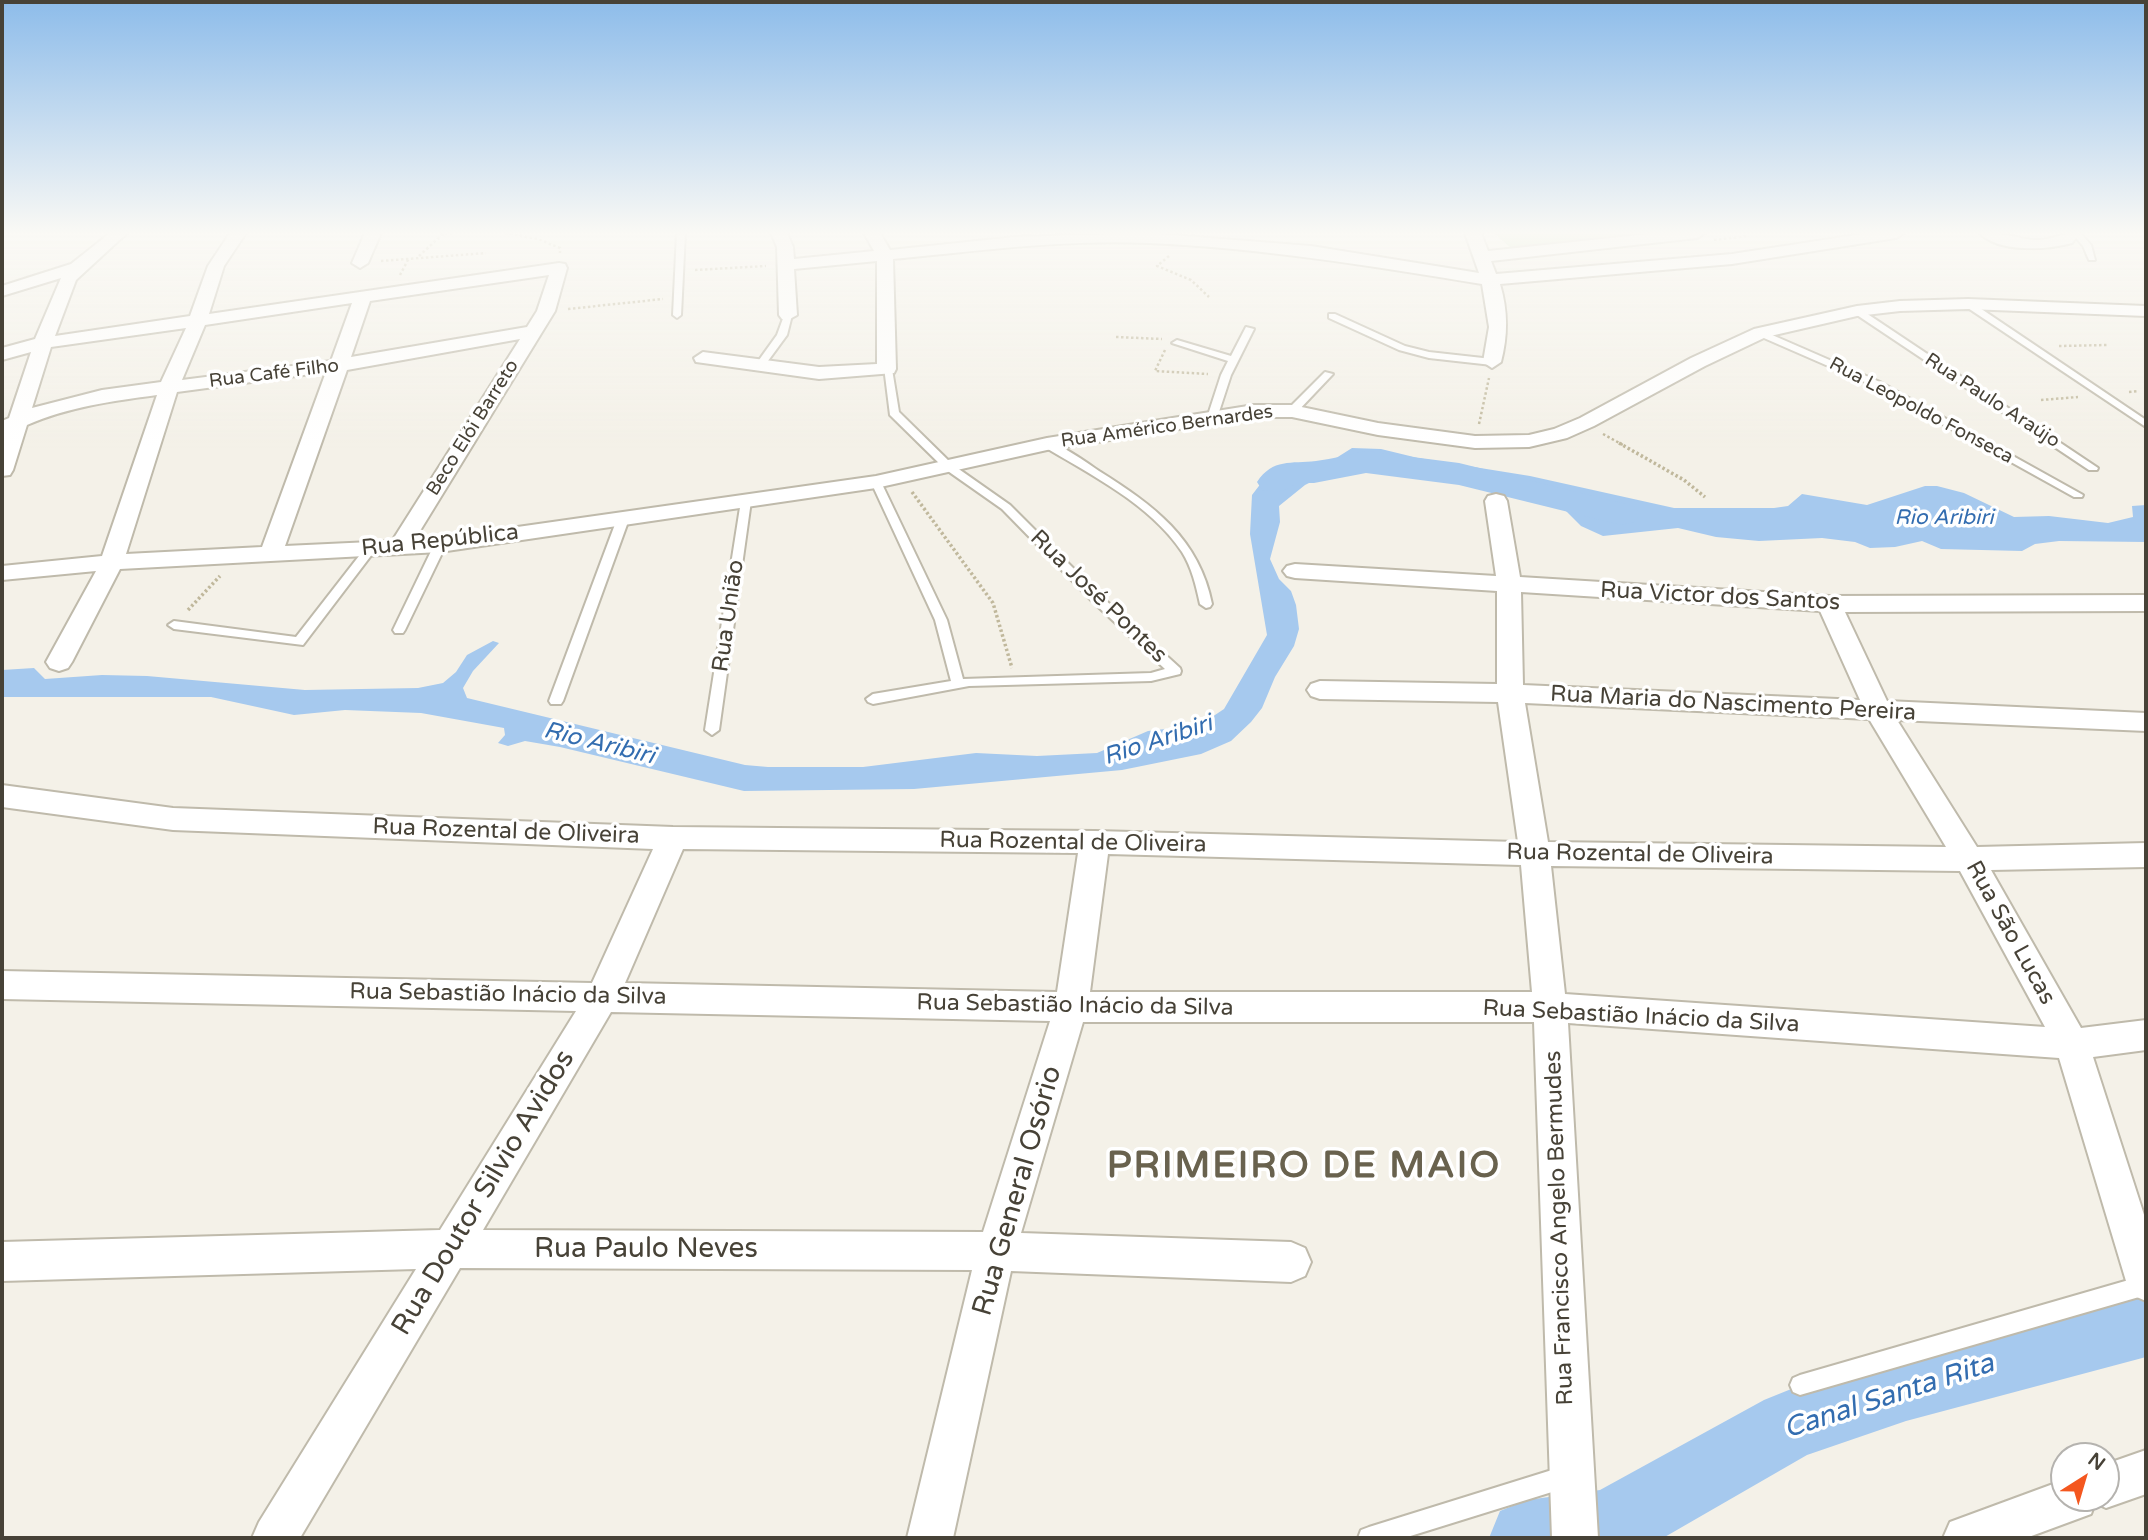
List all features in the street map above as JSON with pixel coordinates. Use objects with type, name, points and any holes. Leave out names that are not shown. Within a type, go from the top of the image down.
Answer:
[{"type":"street","points":[[2,470],[9,425],[58,305]]},
{"type":"street","points":[[59,662],[111,562],[169,387],[203,305]]},
{"type":"street","points":[[2,354],[43,343],[309,305]]},
{"type":"street","points":[[271,554],[360,305]]},
{"type":"street","name":"Beco Elói Barreto","points":[[399,547],[548,305]]},
{"type":"street","points":[[788,305],[789,315]]},
{"type":"street","points":[[703,358],[819,373],[887,369],[886,305]]},
{"type":"street","points":[[1492,362],[1500,332],[1497,305]]},
{"type":"street","name":"Rua Américo Bernardes","points":[[876,482],[1047,444],[1254,411],[1292,411],[1378,429],[1475,442],[1529,441],[1560,434],[1584,424],[1698,362],[1760,333],[1857,311],[1939,305]]},
{"type":"street","name":"Rua Américo Bernardes","points":[[1985,305],[2143,313]]},
{"type":"street","name":"Rua Café Filho","points":[[9,425],[42,411],[83,400],[340,365],[533,331]]},
{"type":"street","name":"Rua República","points":[[2,573],[111,562],[440,545],[876,482]]},
{"type":"street","name":"Rua Francisco Angelo Bermudes","points":[[1496,501],[1509,586],[1510,692],[1535,854],[1550,1007],[1571,1482],[1576,1538]]},
{"type":"street","name":"Rua Victor dos Santos","points":[[1295,571],[1829,604],[2146,603]]},
{"type":"street","name":"Rua São Lucas","points":[[1829,604],[1878,711],[1969,859],[2072,1044],[2146,1283]]},
{"type":"street","name":"Rua Maria do Nascimento Pereira","points":[[1320,690],[1510,692],[2146,722]]},
{"type":"street","name":"Rua Rozental de Oliveira","points":[[2,796],[173,820],[673,838],[1095,842],[1535,854],[1969,859],[2146,855]]},
{"type":"street","name":"Rua Doutor Silvio Avidos","points":[[275,1538],[603,996],[673,838]]},
{"type":"street","name":"Rua General Osório","points":[[930,1538],[996,1251],[1071,1007],[1095,842]]},
{"type":"street","name":"Rua Sebastião Inácio da Silva","points":[[2,985],[1071,1007],[1550,1007],[2072,1044],[2146,1035]]},
{"type":"street","name":"Rua Paulo Neves","points":[[2,1262],[450,1250],[996,1251],[1291,1262]]},
{"type":"street","points":[[2120,1481],[2146,1472]]},
{"type":"street","points":[[1966,1538],[2050,1507]]},
{"type":"lane","points":[[677,315],[679,305]]},
{"type":"lane","points":[[1969,305],[2146,425]]},
{"type":"lane","name":"Rua Paulo Araújo","points":[[1857,311],[2094,468]]},
{"type":"lane","points":[[759,367],[782,335],[789,315]]},
{"type":"lane","points":[[1332,316],[1402,348],[1429,355],[1492,362]]},
{"type":"lane","points":[[1212,418],[1234,359],[1249,329]]},
{"type":"lane","name":"Rua Leopoldo Fonseca","points":[[1760,333],[1877,384],[2078,495]]},
{"type":"lane","points":[[1177,343],[1234,359]]},
{"type":"lane","points":[[887,369],[894,412],[949,467]]},
{"type":"lane","points":[[1292,411],[1328,374]]},
{"type":"lane","points":[[1047,444],[1142,504],[1175,537],[1198,571],[1206,604]]},
{"type":"lane","name":"Rua José Pontes","points":[[873,699],[958,684],[1151,677],[1175,671],[1098,600],[1006,507],[949,467]]},
{"type":"lane","points":[[876,482],[941,620],[958,684]]},
{"type":"lane","name":"Rua União","points":[[712,730],[746,501]]},
{"type":"lane","points":[[556,701],[623,519]]},
{"type":"lane","points":[[399,631],[440,545]]},
{"type":"lane","points":[[174,625],[299,642],[370,549]]},
{"type":"lane","points":[[1800,1385],[2146,1283]]},
{"type":"lane","points":[[1369,1538],[1571,1482]]},
{"type":"path","points":[[546,311],[609,305]]},
{"type":"path","points":[[2030,346],[2107,345]]},
{"type":"path","points":[[1475,442],[1492,362]]},
{"type":"path","points":[[1584,424],[1684,480],[1704,497]]},
{"type":"path","points":[[902,477],[993,603],[1016,682]]},
{"type":"path","points":[[174,625],[240,555]]},
{"type":"water","name":"Rio Aribiri","points":[[1352,448],[1381,449],[1418,458],[1530,476],[1674,508],[1774,508],[1788,506],[1802,494],[1867,505],[1925,486],[1937,486],[1964,493],[2014,517],[2049,516],[2108,523],[2133,517],[2132,506],[2146,505],[2146,542],[2059,541],[2035,544],[2022,551],[1941,549],[1922,541],[1895,547],[1870,548],[1855,542],[1822,538],[1759,541],[1716,537],[1678,528],[1603,536],[1581,526],[1558,503],[1557,496],[1543,489],[1421,465],[1357,459],[1305,485],[1279,506],[1280,522],[1270,559],[1279,579],[1291,591],[1299,629],[1294,646],[1275,677],[1262,708],[1231,741],[1201,754],[1122,770],[914,789],[744,791],[560,747],[525,741],[508,746],[498,743],[505,735],[504,728],[421,713],[345,710],[294,715],[211,697],[2,697],[2,670],[34,668],[45,679],[102,675],[147,676],[305,690],[418,688],[443,683],[456,672],[467,655],[493,641],[499,643],[473,671],[463,688],[467,698],[745,765],[863,767],[976,753],[1037,756],[1097,753],[1148,731],[1200,725],[1224,709],[1267,635],[1250,534],[1252,495],[1265,478],[1279,469],[1333,460]]},
{"type":"waterway","name":"Rio Aribiri","points":[[1275,482],[1287,472],[1314,472],[1366,462],[1459,474],[1621,514]]},
{"type":"waterway","name":"Canal Santa Rita","points":[[1527,1538],[1609,1527],[1789,1425],[1906,1386],[2146,1323]]},
{"type":"district","name":"PRIMEIRO DE MAIO","points":[[1304,1167]]}]
